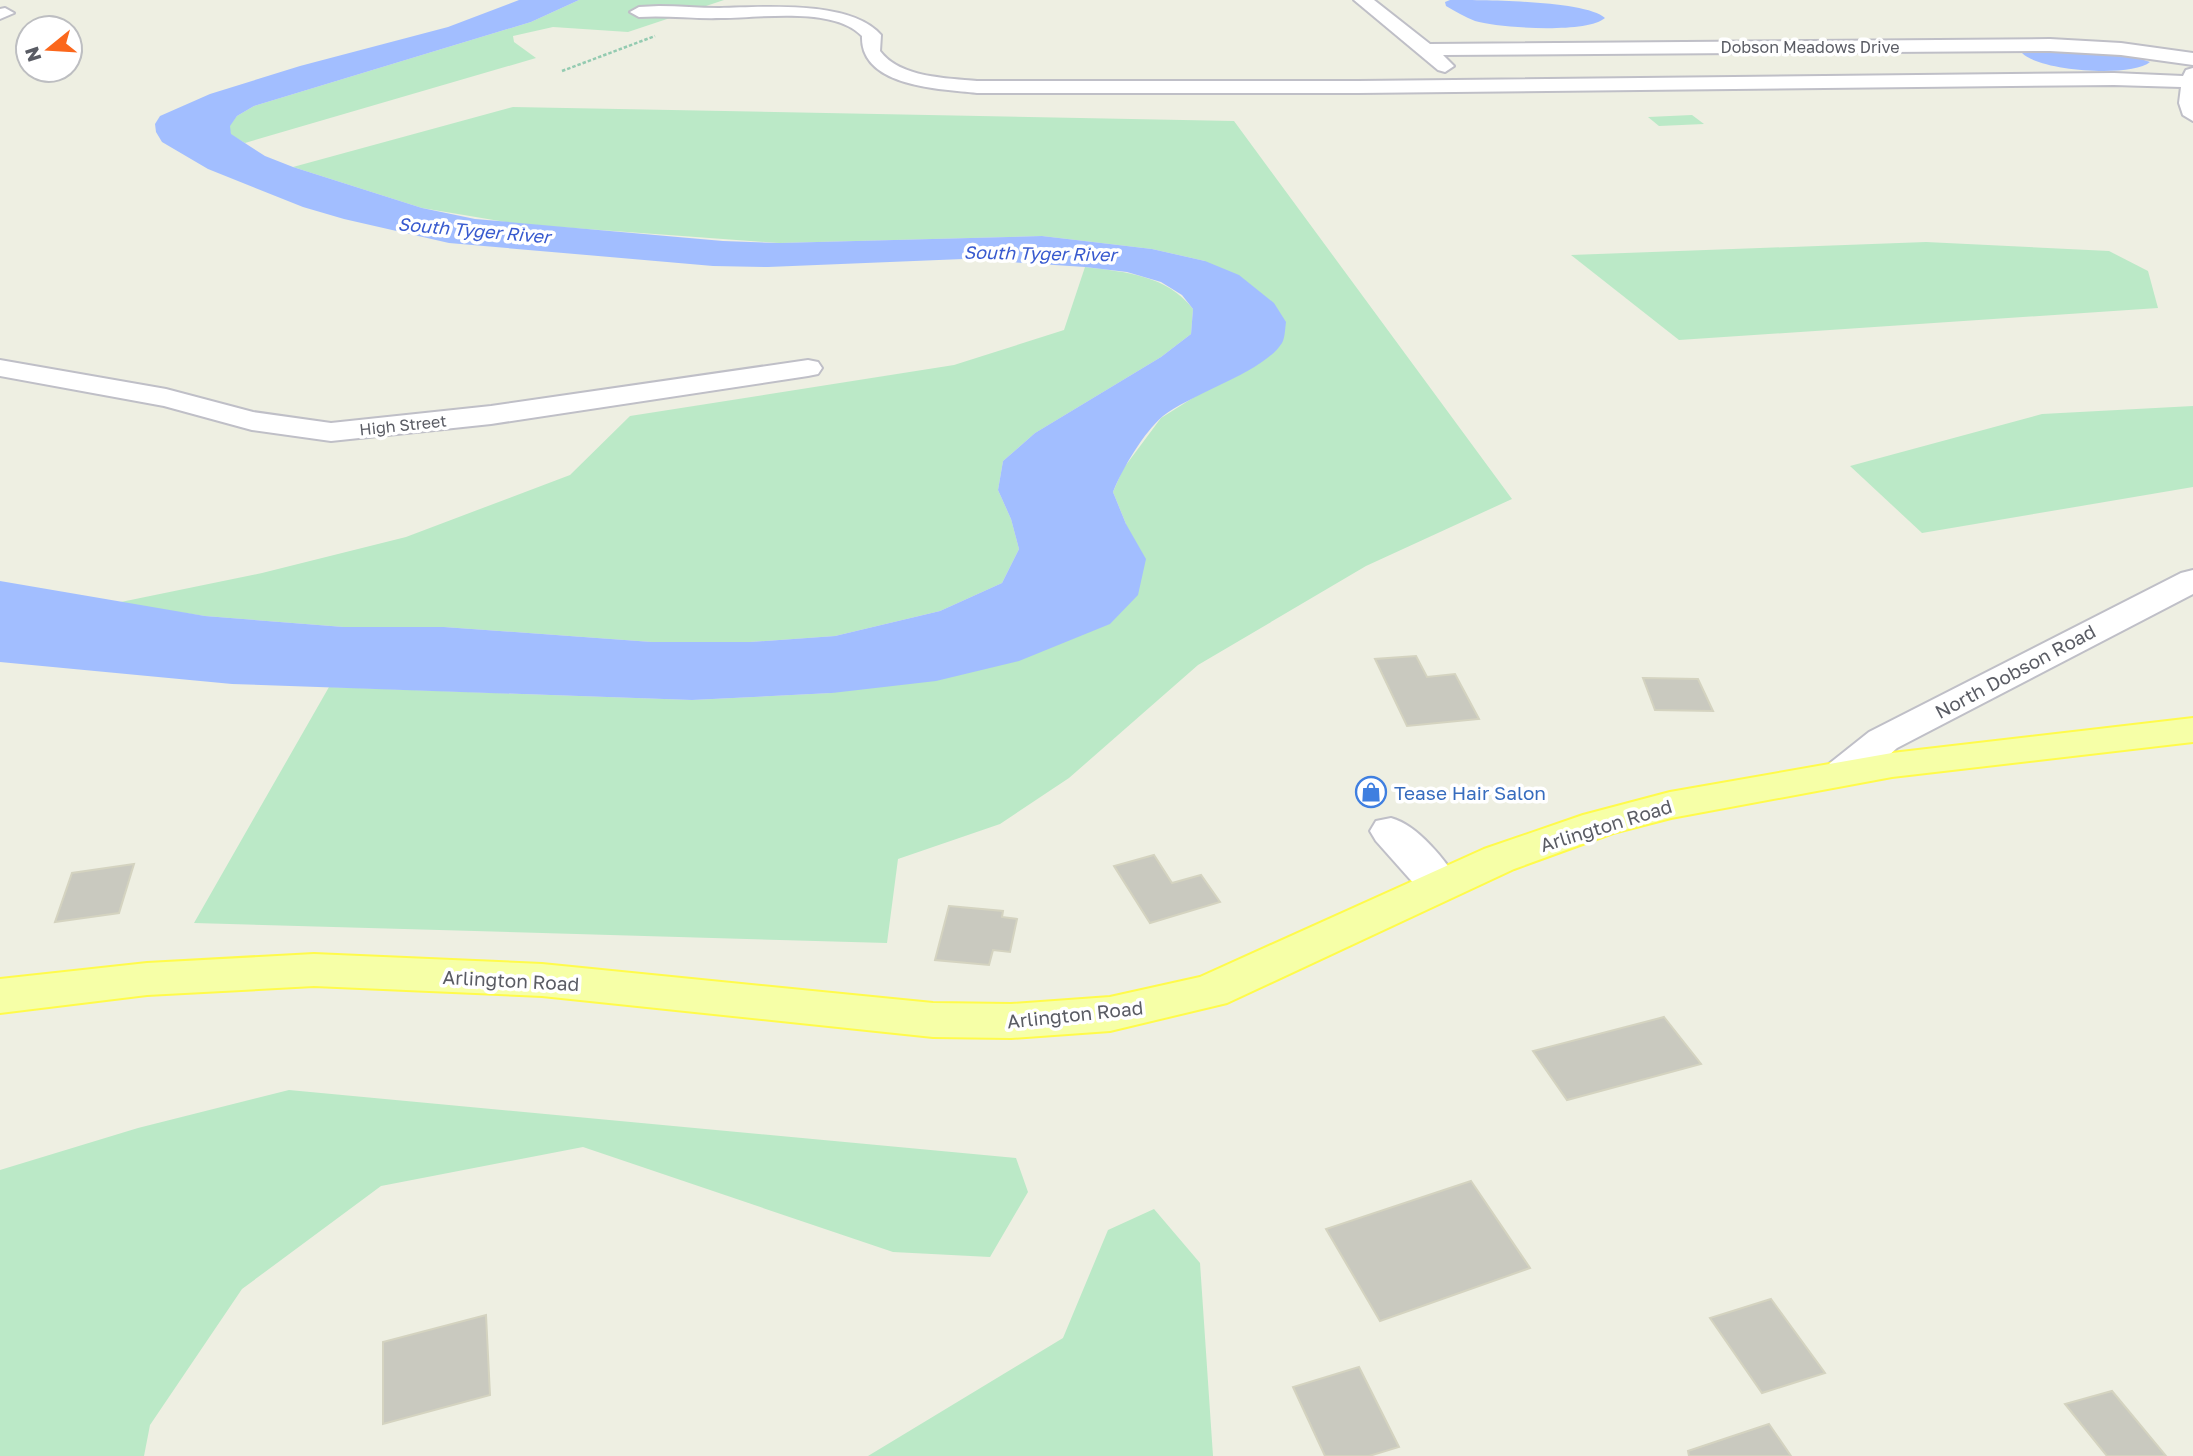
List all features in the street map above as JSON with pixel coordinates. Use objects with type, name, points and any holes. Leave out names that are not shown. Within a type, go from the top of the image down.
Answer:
[{"type":"main road","name":"Arlington Road","points":[[0,996],[147,979],[314,970],[555,981],[933,1020],[1055,1020],[1110,1014],[1211,991],[1499,859],[1598,824],[1670,805],[1844,772],[2193,730]]},
{"type":"street","points":[[1363,0],[1445,66]]},
{"type":"street","points":[[639,12],[721,13],[813,4],[844,6],[860,14],[872,25],[874,38],[871,51],[883,67],[918,78],[977,87],[1385,87],[2192,78],[2189,103],[2193,115]]},
{"type":"street","name":"Dobson Meadows Drive","points":[[1425,50],[2050,45],[2121,48],[2193,59]]},
{"type":"street","name":"High Street","points":[[0,368],[166,398],[253,421],[331,432],[491,415],[808,368]]},
{"type":"street","name":"North Dobson Road","points":[[1844,772],[1883,740],[2193,580]]},
{"type":"street","points":[[1391,831],[1439,885]]},
{"type":"green space","points":[[579,0],[724,0],[628,32],[553,27],[513,36],[514,42],[536,58],[245,143],[231,135],[229,126],[237,116],[254,106],[531,22]]},
{"type":"green space","points":[[513,107],[1234,121],[1512,499],[1366,566],[1198,665],[1069,778],[1000,824],[898,859],[887,943],[194,923],[329,687],[692,700],[832,693],[1126,524],[1113,492],[1123,469],[1161,418],[1196,396],[1205,261],[1152,249],[1042,236],[779,243],[518,224],[422,208],[293,167]]},
{"type":"green space","points":[[1692,115],[1704,124],[1659,126],[1648,117]]},
{"type":"green space","points":[[1926,242],[2109,251],[2148,271],[2158,308],[1679,340],[1571,255]]},
{"type":"green space","points":[[1085,267],[1144,277],[1171,289],[1193,309],[1191,334],[1161,357],[1035,433],[1003,461],[998,490],[1011,519],[1019,549],[1002,583],[940,611],[835,636],[750,642],[652,642],[444,627],[344,627],[205,616],[116,603],[262,573],[406,537],[570,475],[630,416],[954,365],[1064,330]]},
{"type":"green space","points":[[2193,406],[2193,487],[1922,533],[1850,466],[2042,414]]},
{"type":"green space","points":[[289,1090],[1016,1158],[1028,1192],[990,1257],[893,1252],[583,1147],[381,1186],[242,1289],[150,1425],[144,1456],[0,1456],[0,1170],[138,1128]]},
{"type":"green space","points":[[1154,1209],[1200,1263],[1213,1456],[868,1456],[1063,1338],[1108,1230]]},
{"type":"water","name":"South Tyger River","points":[[519,0],[579,0],[531,22],[254,106],[237,116],[230,126],[231,134],[265,156],[293,167],[422,208],[475,219],[723,241],[779,243],[1042,236],[1152,249],[1205,261],[1239,275],[1274,303],[1286,322],[1283,341],[1273,354],[1244,373],[1163,416],[1141,441],[1122,473],[1113,492],[1126,524],[1146,559],[1138,595],[1110,624],[1019,661],[936,681],[832,693],[692,700],[232,684],[0,662],[0,581],[205,616],[344,627],[444,627],[652,642],[750,642],[835,636],[940,611],[1002,583],[1019,549],[1011,519],[998,490],[1003,461],[1035,433],[1161,357],[1191,334],[1193,309],[1182,295],[1161,282],[1127,272],[963,259],[768,267],[713,266],[449,243],[303,207],[208,169],[162,142],[156,132],[155,124],[160,116],[210,94],[300,66],[448,27]]},
{"type":"water","points":[[1445,2],[1556,4],[1594,12],[1605,18],[1595,23],[1562,28],[1503,26],[1468,18],[1446,6]]},
{"type":"water","points":[[2069,50],[2132,56],[2150,62],[2124,70],[2085,70],[2047,64],[2022,53]]},
{"type":"building","points":[[1416,656],[1427,677],[1455,674],[1479,719],[1407,726],[1375,659]]},
{"type":"building","points":[[1643,678],[1698,679],[1713,711],[1655,710]]},
{"type":"building","points":[[1154,855],[1172,883],[1201,875],[1220,902],[1150,923],[1114,866]]},
{"type":"building","points":[[134,864],[119,913],[55,922],[72,873]]},
{"type":"building","points":[[949,906],[1003,911],[1002,917],[1017,919],[1010,952],[993,950],[989,965],[935,960]]},
{"type":"building","points":[[1664,1017],[1701,1064],[1567,1100],[1533,1051]]},
{"type":"building","points":[[1471,1181],[1530,1268],[1380,1321],[1326,1229]]},
{"type":"building","points":[[1771,1299],[1825,1373],[1762,1393],[1710,1318]]},
{"type":"building","points":[[486,1315],[490,1395],[383,1424],[383,1342]]},
{"type":"building","points":[[1359,1367],[1399,1447],[1369,1456],[1325,1456],[1293,1387]]},
{"type":"building","points":[[2112,1391],[2166,1456],[2107,1456],[2065,1404]]},
{"type":"building","points":[[1769,1424],[1791,1456],[1689,1456],[1688,1451]]},
{"type":"place","name":"Tease Hair Salon","points":[[1371,792]]}]
